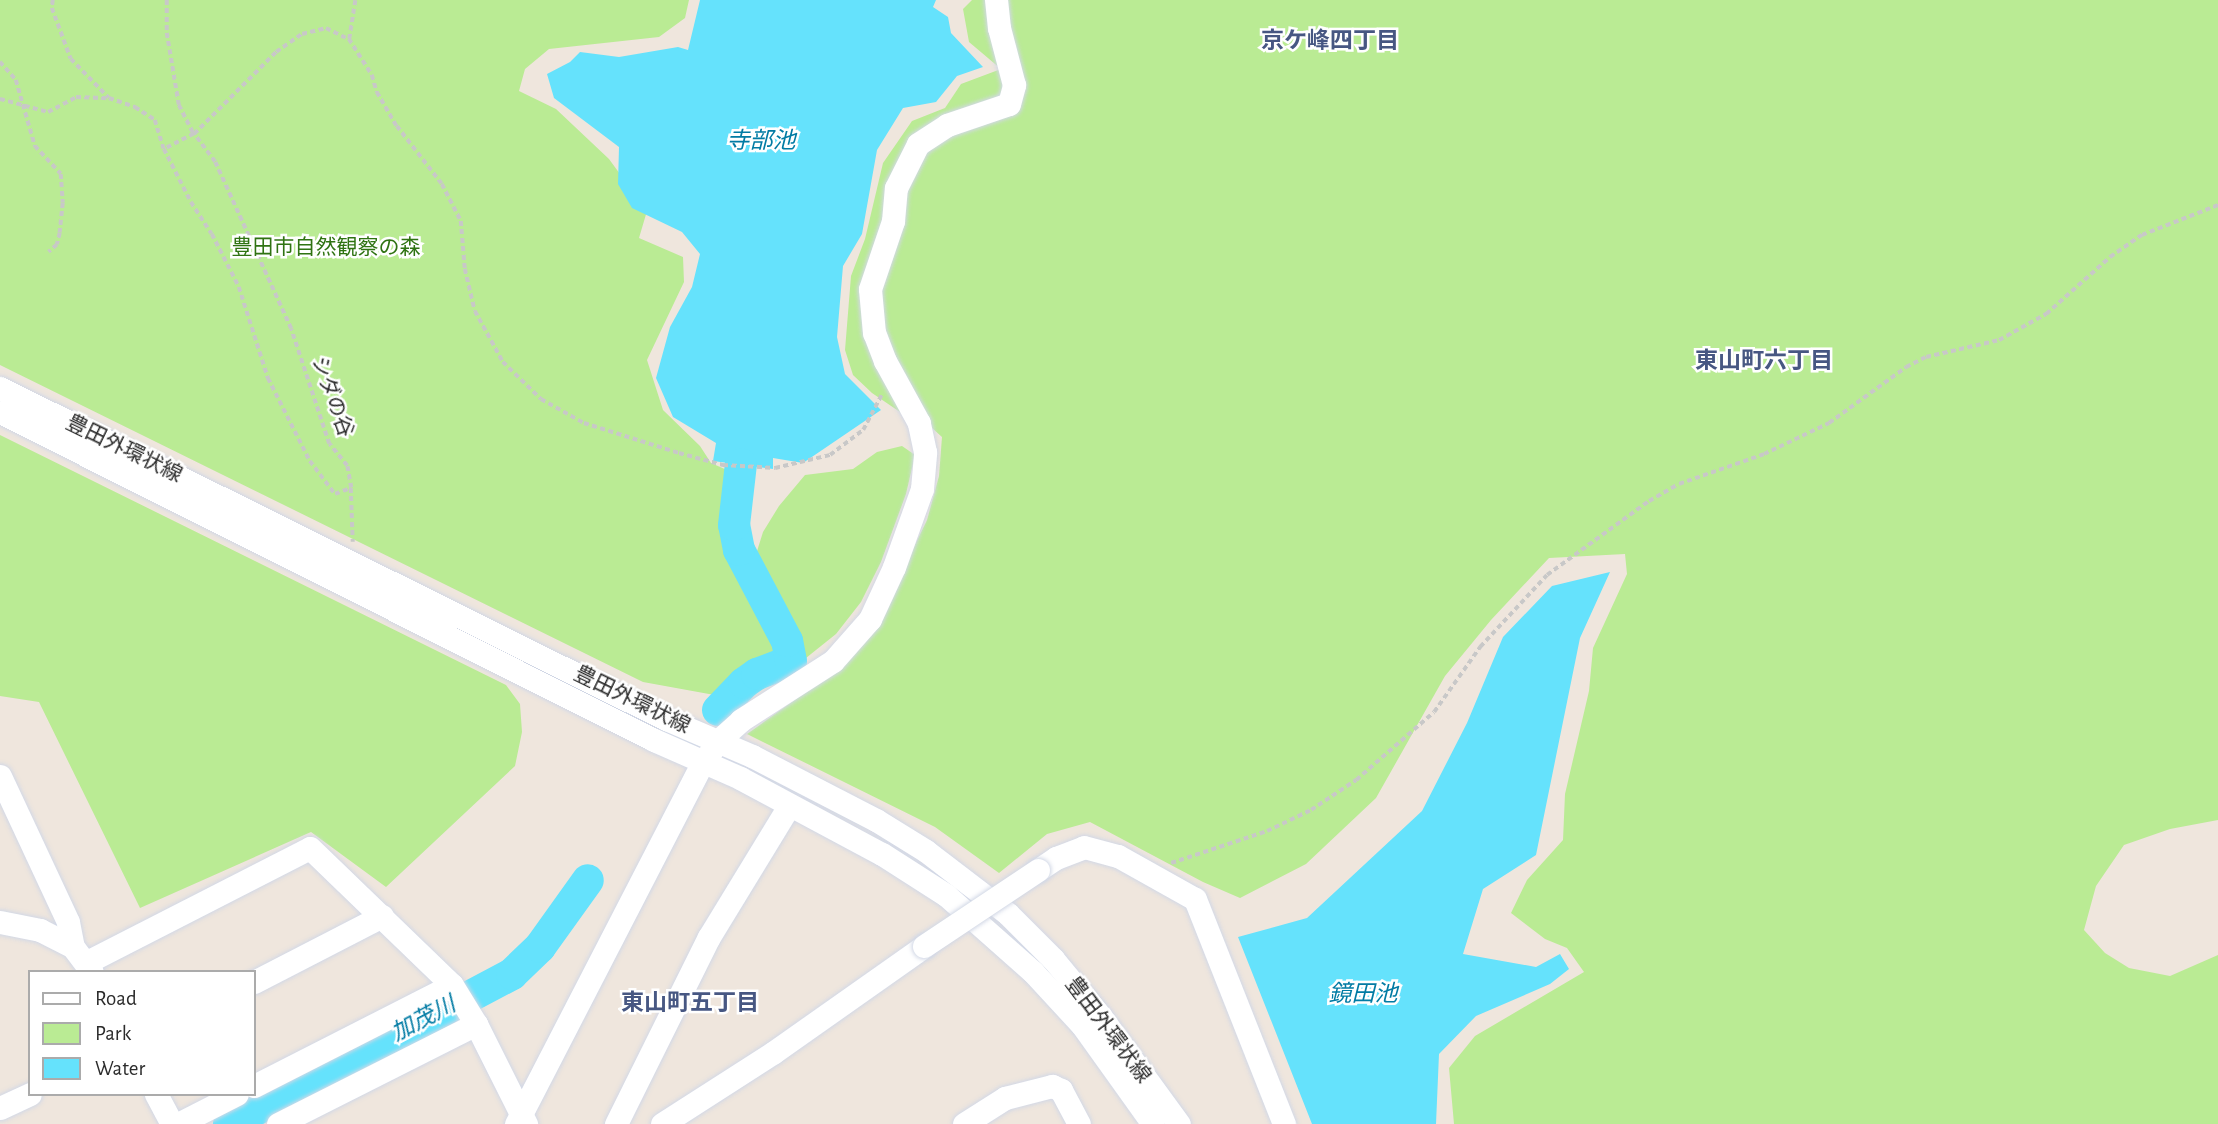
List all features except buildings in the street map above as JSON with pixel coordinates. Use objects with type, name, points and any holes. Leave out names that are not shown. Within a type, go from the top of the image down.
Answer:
[{"type":"street","points":[[521,1121],[703,762],[719,740],[741,720],[832,661],[870,618],[894,567],[922,489],[925,452],[919,423],[874,334],[870,289],[893,221],[896,188],[918,144],[947,125],[1009,104],[1014,85],[999,28],[996,0]]},
{"type":"street","name":"豊田外環状線","points":[[0,388],[666,719],[719,740],[876,820],[960,874],[1008,914],[1053,959],[1093,1007],[1179,1124]]},
{"type":"street","name":"豊田外環状線","points":[[0,412],[882,854],[946,895],[989,930],[1082,1025],[1153,1124]]},
{"type":"street","points":[[0,776],[23,821],[84,960]]},
{"type":"street","points":[[616,1124],[709,937],[789,806]]},
{"type":"street","points":[[0,817],[23,821]]},
{"type":"street","points":[[662,1124],[774,1052],[924,946],[1056,858],[1084,847],[1118,856],[1195,899],[1284,1124]]},
{"type":"street","points":[[84,960],[310,848],[452,986],[475,1024],[521,1121]]},
{"type":"street","points":[[256,981],[382,916]]},
{"type":"street","points":[[0,922],[40,930],[84,960]]},
{"type":"street","points":[[256,1085],[452,986]]},
{"type":"street","points":[[278,1124],[475,1024]]},
{"type":"street","points":[[964,1124],[1005,1097],[1052,1086],[1061,1090],[1079,1124]]},
{"type":"street","points":[[0,1108],[28,1095]]},
{"type":"street","points":[[157,1096],[172,1124]]},
{"type":"street","points":[[178,1124],[233,1096]]},
{"type":"path","points":[[53,0],[52,8],[71,59],[109,99]]},
{"type":"path","name":"シダの谷","points":[[164,149],[239,287],[268,378],[310,461],[335,494],[351,488],[347,466],[329,444],[291,329],[258,255],[215,162],[194,134],[179,105],[167,33],[167,0]]},
{"type":"path","points":[[349,39],[355,0]]},
{"type":"path","points":[[0,99],[48,113],[76,97],[109,99],[135,107],[155,120],[164,149],[194,134],[276,52],[302,34],[326,28],[349,39],[372,75],[377,92],[397,126],[442,184],[461,221],[465,269],[475,311],[503,362],[541,399],[584,423],[679,453],[723,465],[775,468],[830,456],[863,430],[883,393],[898,386]]},
{"type":"path","points":[[0,62],[16,80],[35,146],[61,174],[61,233],[57,245],[49,252]]},
{"type":"path","points":[[1145,870],[1225,848],[1267,831],[1311,810],[1356,780],[1434,712],[1480,647],[1547,575],[1649,501],[1679,484],[1764,454],[1829,423],[1906,367],[1926,357],[1999,340],[2046,314],[2110,257],[2142,235],[2218,205]]},
{"type":"path","points":[[351,488],[353,545]]},
{"type":"green space","name":"豊田市自然観察の森","points":[[0,0],[689,0],[685,18],[659,37],[549,49],[525,69],[519,91],[556,109],[609,159],[647,211],[639,238],[683,257],[684,282],[647,360],[663,410],[700,446],[711,463],[736,474],[729,533],[733,556],[782,657],[737,681],[720,696],[643,682],[0,365]]},
{"type":"green space","points":[[972,0],[2218,0],[2218,820],[2170,829],[2124,845],[2096,886],[2084,930],[2105,953],[2129,968],[2170,976],[2218,955],[2218,1124],[1454,1124],[1449,1068],[1475,1036],[1584,972],[1567,948],[1545,939],[1511,913],[1527,880],[1563,840],[1565,794],[1589,691],[1593,648],[1627,574],[1625,554],[1549,558],[1491,620],[1445,676],[1376,798],[1306,864],[1240,898],[1203,882],[1090,822],[1047,834],[999,873],[935,827],[747,734],[834,672],[882,613],[927,520],[939,476],[942,437],[922,419],[900,412],[872,393],[853,375],[845,350],[851,276],[865,239],[883,163],[912,121],[945,108],[961,84],[1001,69],[969,42],[963,9]]},
{"type":"green space","points":[[0,435],[506,685],[520,704],[522,732],[515,766],[386,887],[311,832],[140,908],[39,702],[0,696]]},
{"type":"green space","points":[[902,446],[915,455],[906,494],[881,562],[861,602],[836,634],[801,662],[753,564],[763,532],[779,506],[805,475],[853,469],[877,452]]},
{"type":"water","name":"寺部池","points":[[700,0],[936,0],[933,7],[948,17],[951,33],[983,67],[957,76],[936,102],[903,108],[877,150],[862,234],[843,266],[837,337],[845,374],[881,410],[803,463],[773,458],[773,469],[713,461],[716,443],[673,417],[656,378],[670,327],[692,287],[700,254],[682,232],[632,208],[618,184],[619,147],[554,98],[547,74],[570,62],[580,52],[619,57],[678,47],[688,50]]},
{"type":"water","name":"鏡田池","points":[[1610,572],[1580,638],[1536,855],[1483,889],[1463,954],[1536,967],[1560,954],[1569,969],[1550,984],[1476,1016],[1439,1054],[1436,1124],[1312,1124],[1238,937],[1307,918],[1422,811],[1467,723],[1503,637],[1552,586]]},
{"type":"waterway","name":"加茂川","points":[[718,710],[744,683],[757,674],[791,661],[787,641],[739,550],[734,525],[741,464]]},
{"type":"waterway","name":"加茂川","points":[[229,1124],[512,974],[540,947],[588,880]]},
{"type":"district","name":"京ケ峰四丁目","points":[[1330,42]]},
{"type":"district","name":"東山町六丁目","points":[[1764,362]]},
{"type":"district","name":"東山町五丁目","points":[[690,1004]]}]
